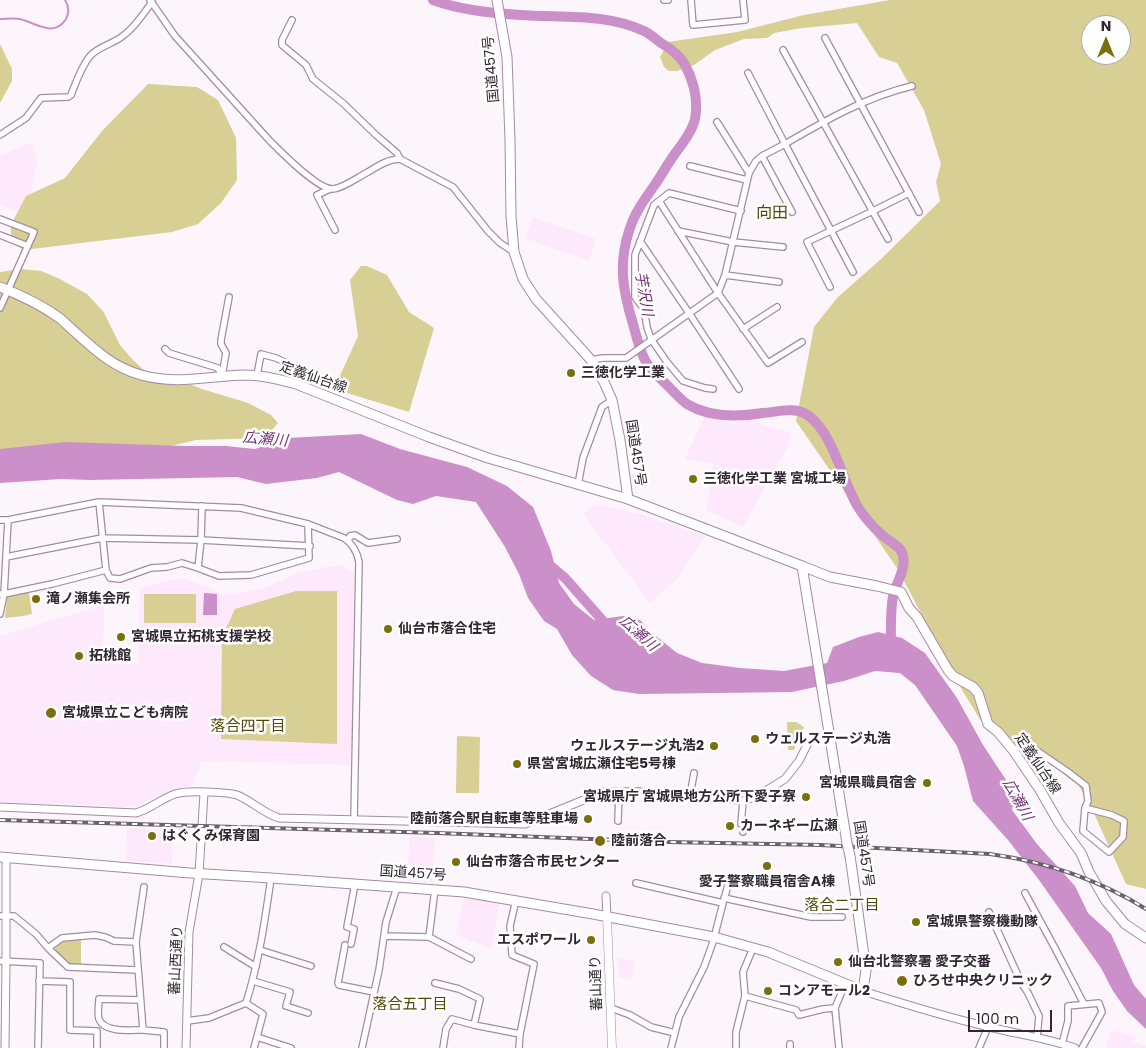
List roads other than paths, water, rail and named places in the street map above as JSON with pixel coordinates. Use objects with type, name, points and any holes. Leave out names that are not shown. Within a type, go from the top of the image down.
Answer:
[{"type":"main road","name":"国道457号","points":[[3,857],[199,874],[464,892],[516,900],[714,937],[768,952],[863,991],[866,970],[858,905],[802,566],[628,499],[620,440],[612,400],[604,382],[591,360],[536,299],[523,279],[514,252],[511,216],[507,57],[497,0]]},
{"type":"main road","name":"定義仙台線","points":[[4,289],[41,306],[59,318],[98,353],[118,367],[148,377],[172,380],[257,375],[278,379],[296,384],[429,437],[488,458],[628,499]]},
{"type":"main road","name":"定義仙台線","points":[[802,566],[830,577],[901,592],[948,670],[953,676],[973,687],[978,693],[988,724],[998,732],[1013,750],[1040,790],[1059,823],[1081,854],[1106,901],[1125,924],[1146,938]]},
{"type":"main road","name":"蕃山通り","points":[[607,916],[612,1048]]},
{"type":"street","points":[[691,0],[693,25],[745,20],[743,0]]},
{"type":"street","points":[[0,136],[26,118],[41,98],[68,97],[71,95],[84,64],[92,54],[125,35],[143,15],[151,1],[175,36],[268,140],[283,155],[320,185],[330,189]]},
{"type":"street","points":[[292,20],[282,40],[282,45],[306,65],[313,79],[344,104],[397,153],[400,159]]},
{"type":"street","points":[[825,38],[919,212]]},
{"type":"street","points":[[783,50],[888,239]]},
{"type":"street","points":[[748,73],[853,272]]},
{"type":"street","points":[[591,360],[626,358],[718,293],[725,275],[749,173],[762,156],[860,103],[912,86]]},
{"type":"street","points":[[717,122],[749,173]]},
{"type":"street","points":[[762,156],[792,212]]},
{"type":"street","points":[[335,230],[317,195],[340,187],[390,160],[400,159],[453,187],[488,231],[500,243],[514,252]]},
{"type":"street","points":[[690,166],[747,180]]},
{"type":"street","points":[[713,389],[683,381],[651,341],[644,309],[635,298],[635,255],[654,205],[669,193],[741,211]]},
{"type":"street","points":[[830,287],[807,242],[909,193]]},
{"type":"street","points":[[659,201],[718,293],[768,363],[802,342]]},
{"type":"street","points":[[0,220],[34,232],[4,289],[0,308]]},
{"type":"street","points":[[678,231],[733,242],[783,247]]},
{"type":"street","points":[[0,235],[28,246]]},
{"type":"street","points":[[640,241],[739,389]]},
{"type":"street","points":[[725,275],[779,282]]},
{"type":"street","points":[[222,376],[226,353],[221,340],[229,297]]},
{"type":"street","points":[[743,329],[777,307]]},
{"type":"street","points":[[165,349],[218,368],[222,376]]},
{"type":"street","points":[[257,375],[261,354],[276,358],[308,373]]},
{"type":"street","points":[[578,485],[583,458],[602,407],[612,400]]},
{"type":"street","points":[[99,502],[106,570],[110,578],[120,579],[151,568],[167,567],[182,563],[219,576],[251,575],[309,558],[308,524]]},
{"type":"street","points":[[0,520],[99,502],[241,508],[308,524],[348,541],[358,554],[359,562],[354,819]]},
{"type":"street","points":[[198,568],[202,506]]},
{"type":"street","points":[[0,614],[8,520]]},
{"type":"street","points":[[348,541],[352,535],[368,543],[397,539]]},
{"type":"street","points":[[6,557],[102,538],[201,540],[310,546]]},
{"type":"street","points":[[2,594],[106,570]]},
{"type":"street","points":[[0,807],[136,813],[183,792],[231,793],[279,818],[525,824],[603,792],[635,791],[743,801],[775,788],[786,779],[813,738],[830,739]]},
{"type":"street","points":[[1013,750],[1027,744],[1086,786],[1088,801],[1085,808],[1083,831],[1109,852],[1124,837],[1124,821],[1112,815],[1085,808]]},
{"type":"street","points":[[690,796],[694,774]]},
{"type":"street","points":[[618,821],[619,792]]},
{"type":"street","name":"蕃山西通り","points":[[186,1048],[189,932],[199,874],[204,793]]},
{"type":"street","points":[[743,801],[741,824],[744,824],[743,832]]},
{"type":"street","points":[[3,857],[5,1048]]},
{"type":"street","points":[[246,1003],[260,950],[271,878]]},
{"type":"street","points":[[671,1048],[679,1017],[704,967],[729,881]]},
{"type":"street","points":[[636,883],[811,917],[842,917]]},
{"type":"street","points":[[355,884],[347,927],[354,929],[338,983],[339,985],[374,992]]},
{"type":"street","points":[[143,1030],[136,942],[144,887]]},
{"type":"street","points":[[362,1048],[386,922],[397,887]]},
{"type":"street","points":[[429,937],[435,890]]},
{"type":"street","points":[[1025,893],[1084,1004]]},
{"type":"street","points":[[606,896],[607,916]]},
{"type":"street","points":[[516,900],[510,926],[512,955],[534,964],[519,1048]]},
{"type":"street","points":[[989,912],[1039,1016],[1037,1038]]},
{"type":"street","points":[[3,916],[14,916],[36,934],[68,967],[137,970]]},
{"type":"street","points":[[48,948],[62,938],[96,935],[114,941],[136,942]]},
{"type":"street","points":[[384,936],[429,937],[471,959]]},
{"type":"street","points":[[224,947],[256,967]]},
{"type":"street","points":[[736,1048],[736,1032],[745,996],[743,972],[752,948]]},
{"type":"street","points":[[260,950],[312,966]]},
{"type":"street","points":[[3,961],[40,963],[38,1048]]},
{"type":"street","points":[[39,981],[70,982],[70,1030],[97,1031],[97,1048]]},
{"type":"street","points":[[253,981],[290,992],[286,1006],[308,1013]]},
{"type":"street","points":[[435,983],[480,999],[474,1025]]},
{"type":"street","points":[[839,1048],[836,1008],[845,984]]},
{"type":"street","points":[[863,991],[988,1027],[1075,1048]]},
{"type":"street","points":[[745,996],[796,1010],[799,1015],[836,1008]]},
{"type":"street","points":[[140,1000],[99,999],[98,1018],[109,1029],[164,1032],[164,1048]]},
{"type":"street","points":[[187,1022],[209,1018],[246,1003]]},
{"type":"street","points":[[246,1003],[263,1014],[254,1048]]},
{"type":"street","points":[[1062,1044],[1068,1021],[1068,1006],[1099,1003],[1102,1012],[1082,1048]]},
{"type":"street","points":[[611,1008],[630,1015],[652,1027],[675,1033]]},
{"type":"street","points":[[443,1048],[446,1029],[452,1019],[520,1034]]},
{"type":"street","points":[[979,1048],[988,1027]]},
{"type":"street","points":[[256,1037],[291,1048]]},
{"type":"street","points":[[975,1048],[983,1040]]},
{"type":"water","points":[[361,434],[400,449],[467,467],[507,486],[533,507],[551,551],[559,583],[574,604],[594,620],[623,616],[640,620],[651,632],[677,653],[702,663],[784,671],[827,663],[833,647],[878,632],[902,638],[925,653],[957,698],[983,745],[1016,795],[1012,810],[1037,844],[1075,886],[1088,913],[1111,934],[1134,985],[1146,999],[1146,1029],[1127,1011],[1113,991],[1101,968],[1039,880],[1008,840],[973,801],[957,746],[915,685],[900,673],[875,671],[844,681],[792,692],[639,694],[613,690],[591,676],[572,655],[557,629],[544,621],[528,598],[519,574],[505,547],[476,502],[436,496],[413,504],[397,500],[339,472],[317,478],[266,484],[237,477],[61,479],[0,483],[0,449],[66,442],[226,446],[255,449],[287,438]]},
{"type":"water","points":[[204,593],[217,594],[217,615],[203,615]]},
{"type":"waterway","points":[[0,19],[20,19],[44,28],[56,28],[67,17],[68,7],[65,0]]},
{"type":"waterway","name":"芋沢川","points":[[433,0],[465,9],[487,12],[583,17],[614,21],[646,32],[672,50],[683,62],[695,92],[696,111],[694,124],[636,213],[629,231],[624,255],[624,289],[641,350],[646,362],[654,373],[682,400],[696,409],[734,416],[792,410],[804,413],[818,424],[831,446],[860,511],[875,529],[898,547],[902,553],[903,566],[892,602],[891,649]]},
{"type":"waterway","name":"広瀬川","points":[[546,562],[565,578],[610,629]]},
{"type":"railway","points":[[0,820],[668,842],[820,845],[990,854],[1011,857],[1071,873],[1128,898],[1146,909]]},
{"type":"place","name":"三徳化学工業","points":[[571,373]]},
{"type":"place","name":"三徳化学工業 宮城工場","points":[[693,479]]},
{"type":"place","name":"滝ノ瀬集会所","points":[[36,599]]},
{"type":"place","name":"仙台市落合住宅","points":[[388,629]]},
{"type":"place","name":"宮城県立拓桃支援学校","points":[[121,637]]},
{"type":"place","name":"拓桃館","points":[[79,656]]},
{"type":"place","name":"宮城県立こども病院","points":[[51,713]]},
{"type":"place","name":"ウェルステージ丸浩","points":[[755,739]]},
{"type":"place","name":"ウェルステージ丸浩2","points":[[714,746]]},
{"type":"place","name":"県営宮城広瀬住宅5号棟","points":[[517,764]]},
{"type":"place","name":"宮城県職員宿舎","points":[[927,783]]},
{"type":"place","name":"宮城県庁 宮城県地方公所下愛子寮","points":[[806,797]]},
{"type":"place","name":"陸前落合駅自転車等駐車場","points":[[588,819]]},
{"type":"place","name":"カーネギー広瀬","points":[[730,826]]},
{"type":"place","name":"はぐくみ保育園","points":[[152,836]]},
{"type":"place","name":"陸前落合","points":[[600,841]]},
{"type":"place","name":"仙台市落合市民センター","points":[[456,862]]},
{"type":"place","name":"愛子警察職員宿舎A棟","points":[[767,866]]},
{"type":"place","name":"宮城県警察機動隊","points":[[916,922]]},
{"type":"place","name":"エスポワール","points":[[591,940]]},
{"type":"place","name":"仙台北警察署 愛子交番","points":[[838,962]]},
{"type":"place","name":"ひろせ中央クリニック","points":[[902,981]]},
{"type":"place","name":"コンアモール2","points":[[768,991]]},
{"type":"district","name":"向田","points":[[772,214]]},
{"type":"district","name":"落合四丁目","points":[[248,727]]},
{"type":"district","name":"落合二丁目","points":[[842,906]]},
{"type":"district","name":"落合五丁目","points":[[410,1005]]}]
